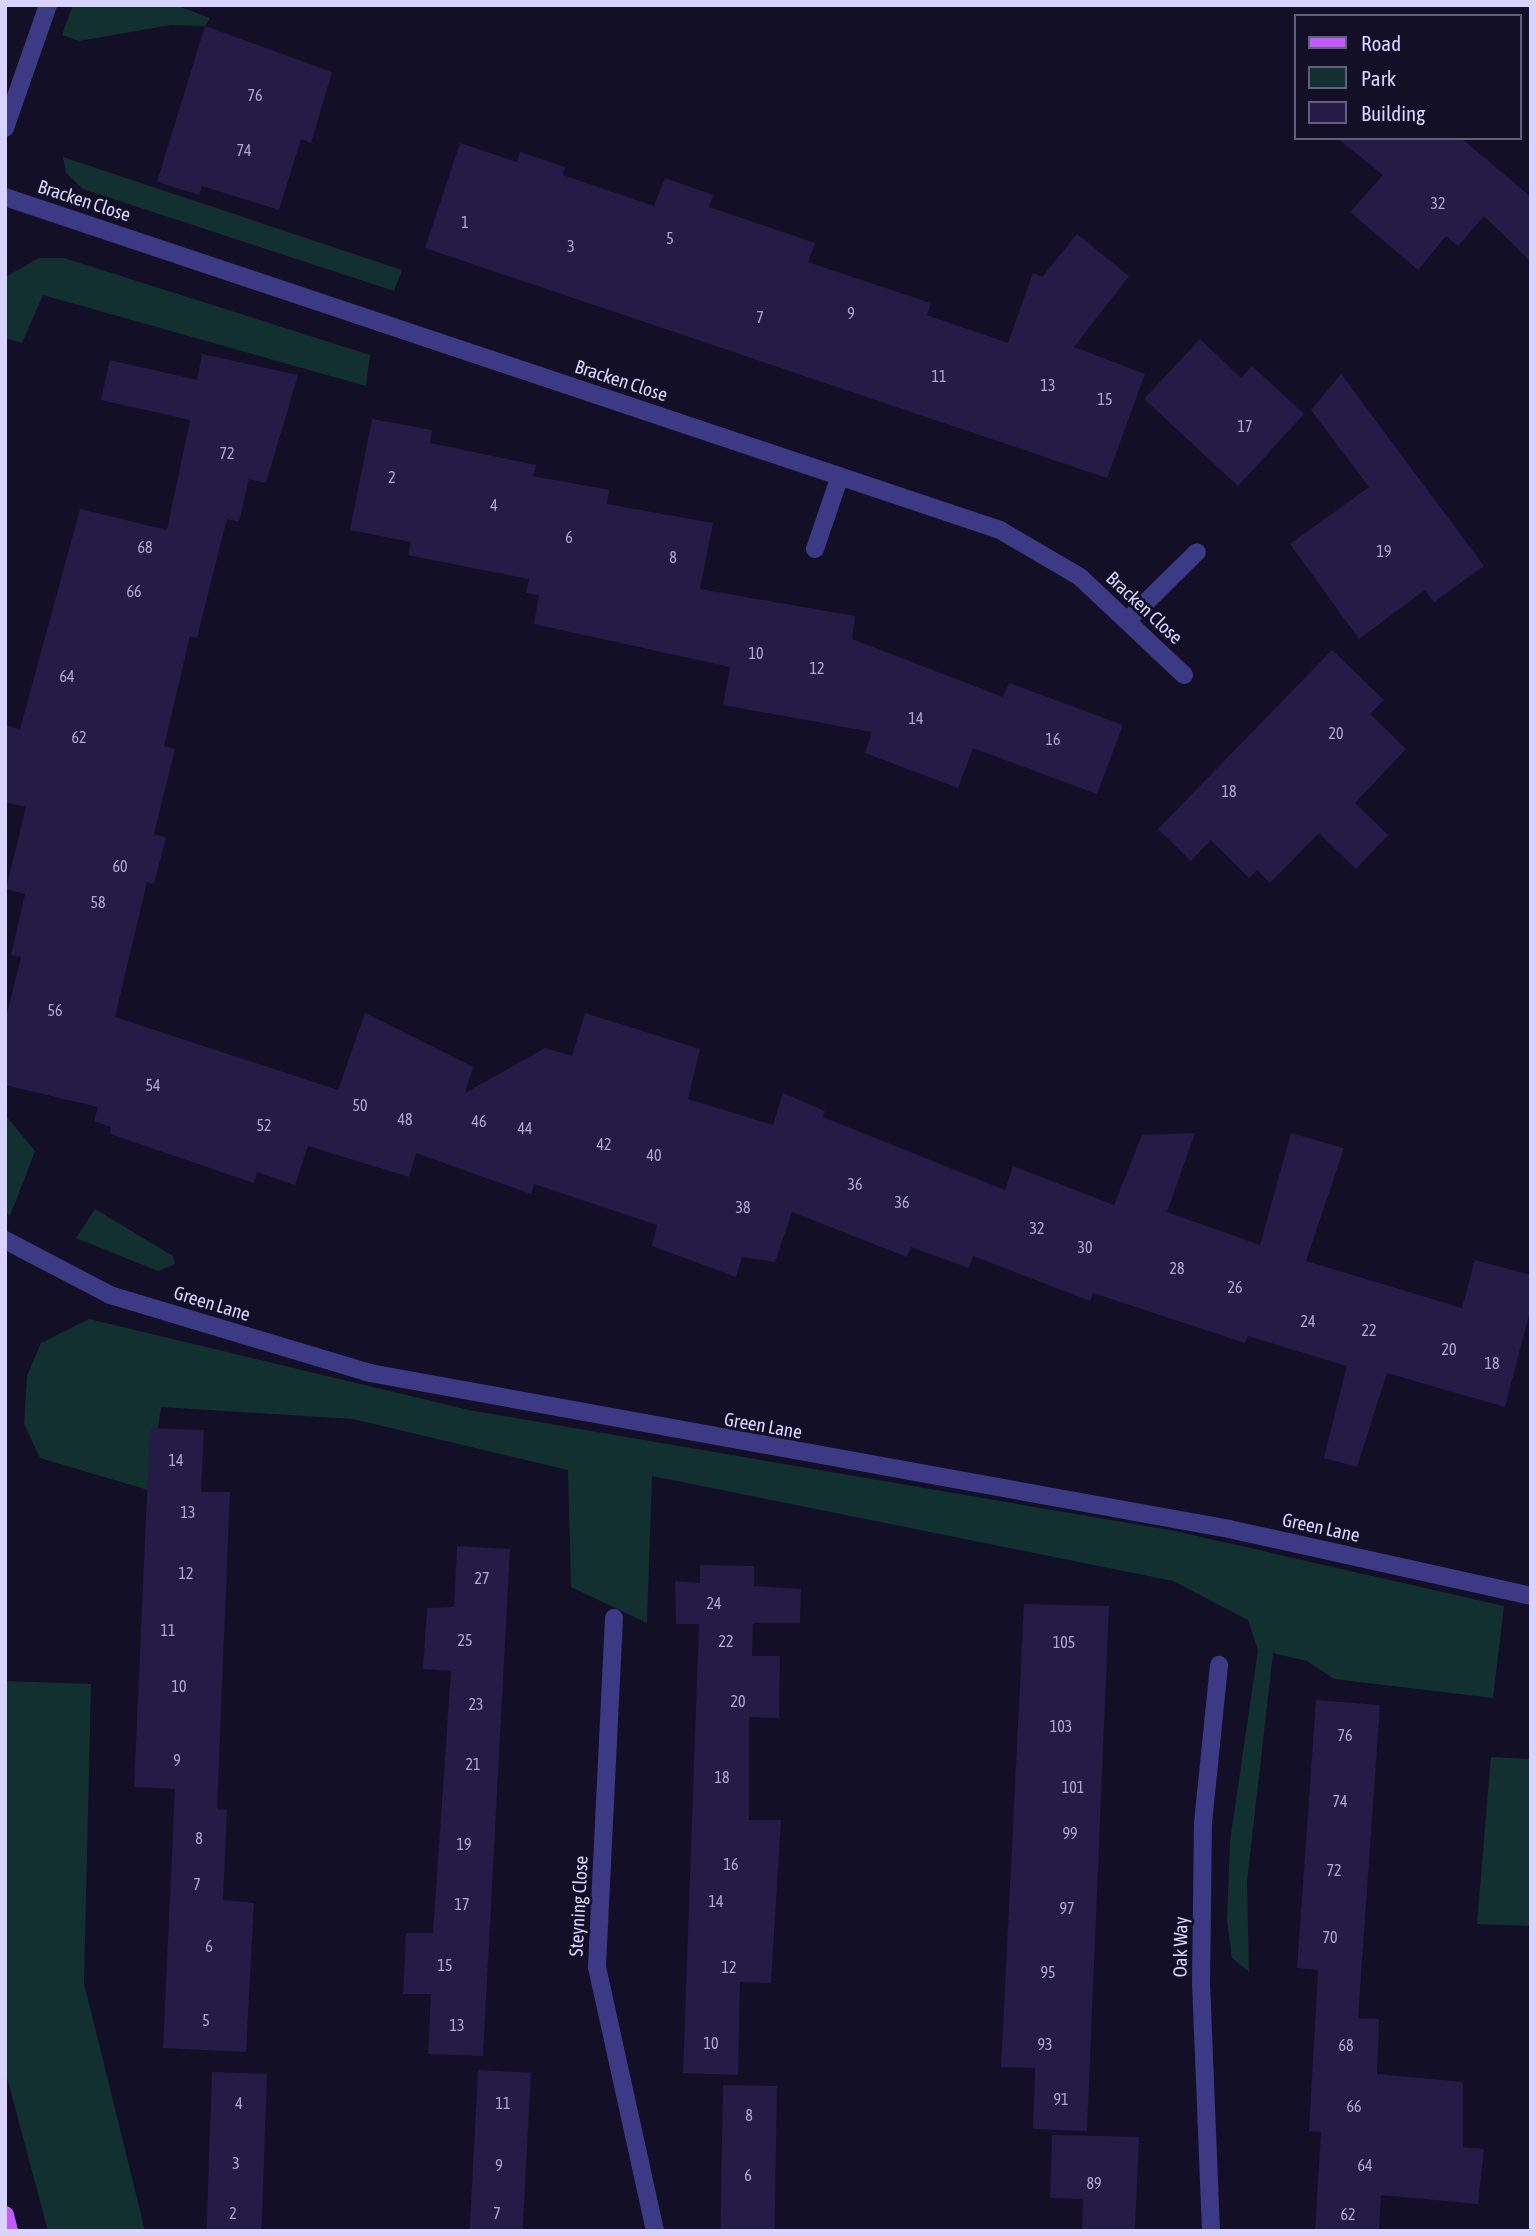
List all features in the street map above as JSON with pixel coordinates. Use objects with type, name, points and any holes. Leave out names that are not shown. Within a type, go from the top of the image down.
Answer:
[{"type":"main road","points":[[5,2215],[9,2231]]},
{"type":"street","points":[[5,128],[48,5]]},
{"type":"street","name":"Bracken Close","points":[[5,197],[840,476],[1029,543],[1080,577],[1184,675]]},
{"type":"street","points":[[815,549],[840,476]]},
{"type":"street","points":[[1127,621],[1198,552]]},
{"type":"street","name":"Green Lane","points":[[5,1240],[110,1295],[370,1373],[1241,1532],[1531,1596]]},
{"type":"street","name":"Steyning Close","points":[[614,1618],[597,1967],[655,2231]]},
{"type":"street","name":"Oak Way","points":[[1211,2231],[1201,1985],[1203,1823],[1219,1665]]},
{"type":"green space","points":[[73,5],[176,5],[210,18],[205,26],[171,25],[79,41],[62,35]]},
{"type":"green space","points":[[63,157],[402,270],[394,291],[83,189],[66,173]]},
{"type":"green space","points":[[39,258],[64,258],[370,355],[366,386],[43,295],[22,343],[5,338],[5,277]]},
{"type":"green space","points":[[5,1115],[35,1151],[10,1216],[5,1211]]},
{"type":"green space","points":[[95,1209],[173,1256],[175,1264],[158,1271],[76,1238]]},
{"type":"green space","points":[[89,1319],[469,1410],[1175,1531],[1504,1606],[1493,1698],[1334,1679],[1307,1661],[1273,1653],[1247,1882],[1249,1972],[1232,1958],[1227,1920],[1230,1841],[1258,1650],[1248,1620],[1173,1581],[652,1476],[647,1623],[571,1587],[568,1470],[353,1419],[161,1407],[148,1490],[40,1458],[24,1424],[27,1376],[41,1343]]},
{"type":"green space","points":[[5,1681],[91,1684],[84,1983],[145,2231],[48,2231],[5,2070]]},
{"type":"green space","points":[[1491,1757],[1531,1759],[1531,1926],[1477,1924]]},
{"type":"building","points":[[205,26],[332,72],[311,143],[301,139],[279,210],[202,186],[199,195],[157,182]]},
{"type":"building","points":[[1339,140],[1463,140],[1531,197],[1531,262],[1484,216],[1458,246],[1446,236],[1418,270],[1350,212],[1383,175]]},
{"type":"building","points":[[460,143],[517,162],[520,152],[565,167],[563,175],[654,206],[665,178],[713,195],[709,207],[815,243],[808,262],[931,303],[927,315],[1008,343],[1033,273],[1042,277],[1077,234],[1129,276],[1074,347],[1145,374],[1107,478],[425,248]]},
{"type":"building","points":[[1200,339],[1241,378],[1252,366],[1304,414],[1238,486],[1144,399]]},
{"type":"building","points":[[202,354],[298,375],[266,483],[249,479],[239,522],[227,519],[197,638],[190,636],[164,746],[175,749],[154,834],[166,837],[154,884],[147,882],[115,1017],[338,1090],[365,1013],[473,1067],[465,1093],[545,1048],[572,1056],[585,1013],[700,1049],[688,1099],[773,1125],[783,1093],[825,1111],[823,1117],[1005,1190],[1013,1166],[1114,1205],[1142,1135],[1195,1133],[1167,1212],[1260,1245],[1291,1133],[1344,1148],[1306,1261],[1462,1308],[1475,1260],[1531,1275],[1531,1307],[1505,1407],[1387,1373],[1357,1467],[1324,1458],[1347,1366],[1248,1336],[1245,1343],[1093,1293],[1090,1301],[973,1256],[969,1268],[911,1247],[907,1257],[792,1212],[775,1262],[742,1257],[736,1277],[652,1246],[657,1225],[534,1184],[531,1194],[416,1153],[409,1177],[308,1146],[295,1185],[257,1172],[254,1183],[110,1134],[111,1127],[94,1121],[98,1107],[5,1085],[5,1021],[21,957],[11,955],[25,894],[6,889],[26,807],[5,802],[5,725],[20,729],[80,509],[167,530],[190,420],[101,400],[110,360],[197,380]]},
{"type":"building","points":[[1341,374],[1484,566],[1434,602],[1425,590],[1359,639],[1290,544],[1369,487],[1311,410]]},
{"type":"building","points":[[372,419],[432,430],[430,443],[536,465],[533,476],[609,490],[607,504],[713,523],[700,589],[855,616],[852,639],[1003,697],[1009,683],[1123,725],[1097,794],[973,748],[958,788],[865,753],[872,732],[723,705],[730,667],[534,624],[539,595],[526,593],[529,579],[408,555],[411,542],[350,530]]},
{"type":"building","points":[[1332,650],[1384,700],[1370,714],[1406,749],[1355,803],[1388,835],[1356,869],[1319,833],[1270,883],[1257,870],[1249,878],[1211,840],[1191,861],[1158,829]]},
{"type":"building","points":[[150,1428],[204,1430],[201,1492],[230,1492],[217,1809],[227,1810],[223,1900],[254,1903],[246,2052],[163,2048],[175,1789],[134,1787]]},
{"type":"building","points":[[457,1546],[510,1549],[483,2056],[428,2054],[431,1994],[403,1994],[406,1933],[433,1933],[451,1671],[423,1669],[427,1608],[454,1607]]},
{"type":"building","points":[[700,1565],[754,1566],[754,1586],[801,1589],[800,1623],[753,1623],[752,1656],[780,1656],[779,1718],[749,1717],[749,1820],[781,1820],[771,1983],[740,1982],[738,2075],[683,2073],[699,1624],[676,1624],[675,1581],[700,1583]]},
{"type":"building","points":[[1024,1604],[1109,1606],[1087,2131],[1033,2129],[1035,2068],[1001,2067]]},
{"type":"building","points":[[1316,1700],[1380,1705],[1358,2018],[1379,2019],[1377,2074],[1463,2082],[1463,2147],[1484,2149],[1478,2204],[1381,2195],[1379,2231],[1315,2231],[1321,2132],[1309,2131],[1318,1970],[1297,1968]]},
{"type":"building","points":[[478,2070],[531,2073],[523,2231],[470,2231]]},
{"type":"building","points":[[212,2072],[267,2074],[261,2231],[206,2231]]},
{"type":"building","points":[[723,2085],[777,2086],[774,2231],[720,2231]]},
{"type":"building","points":[[1052,2135],[1139,2137],[1135,2231],[1082,2231],[1083,2199],[1050,2198]]}]
